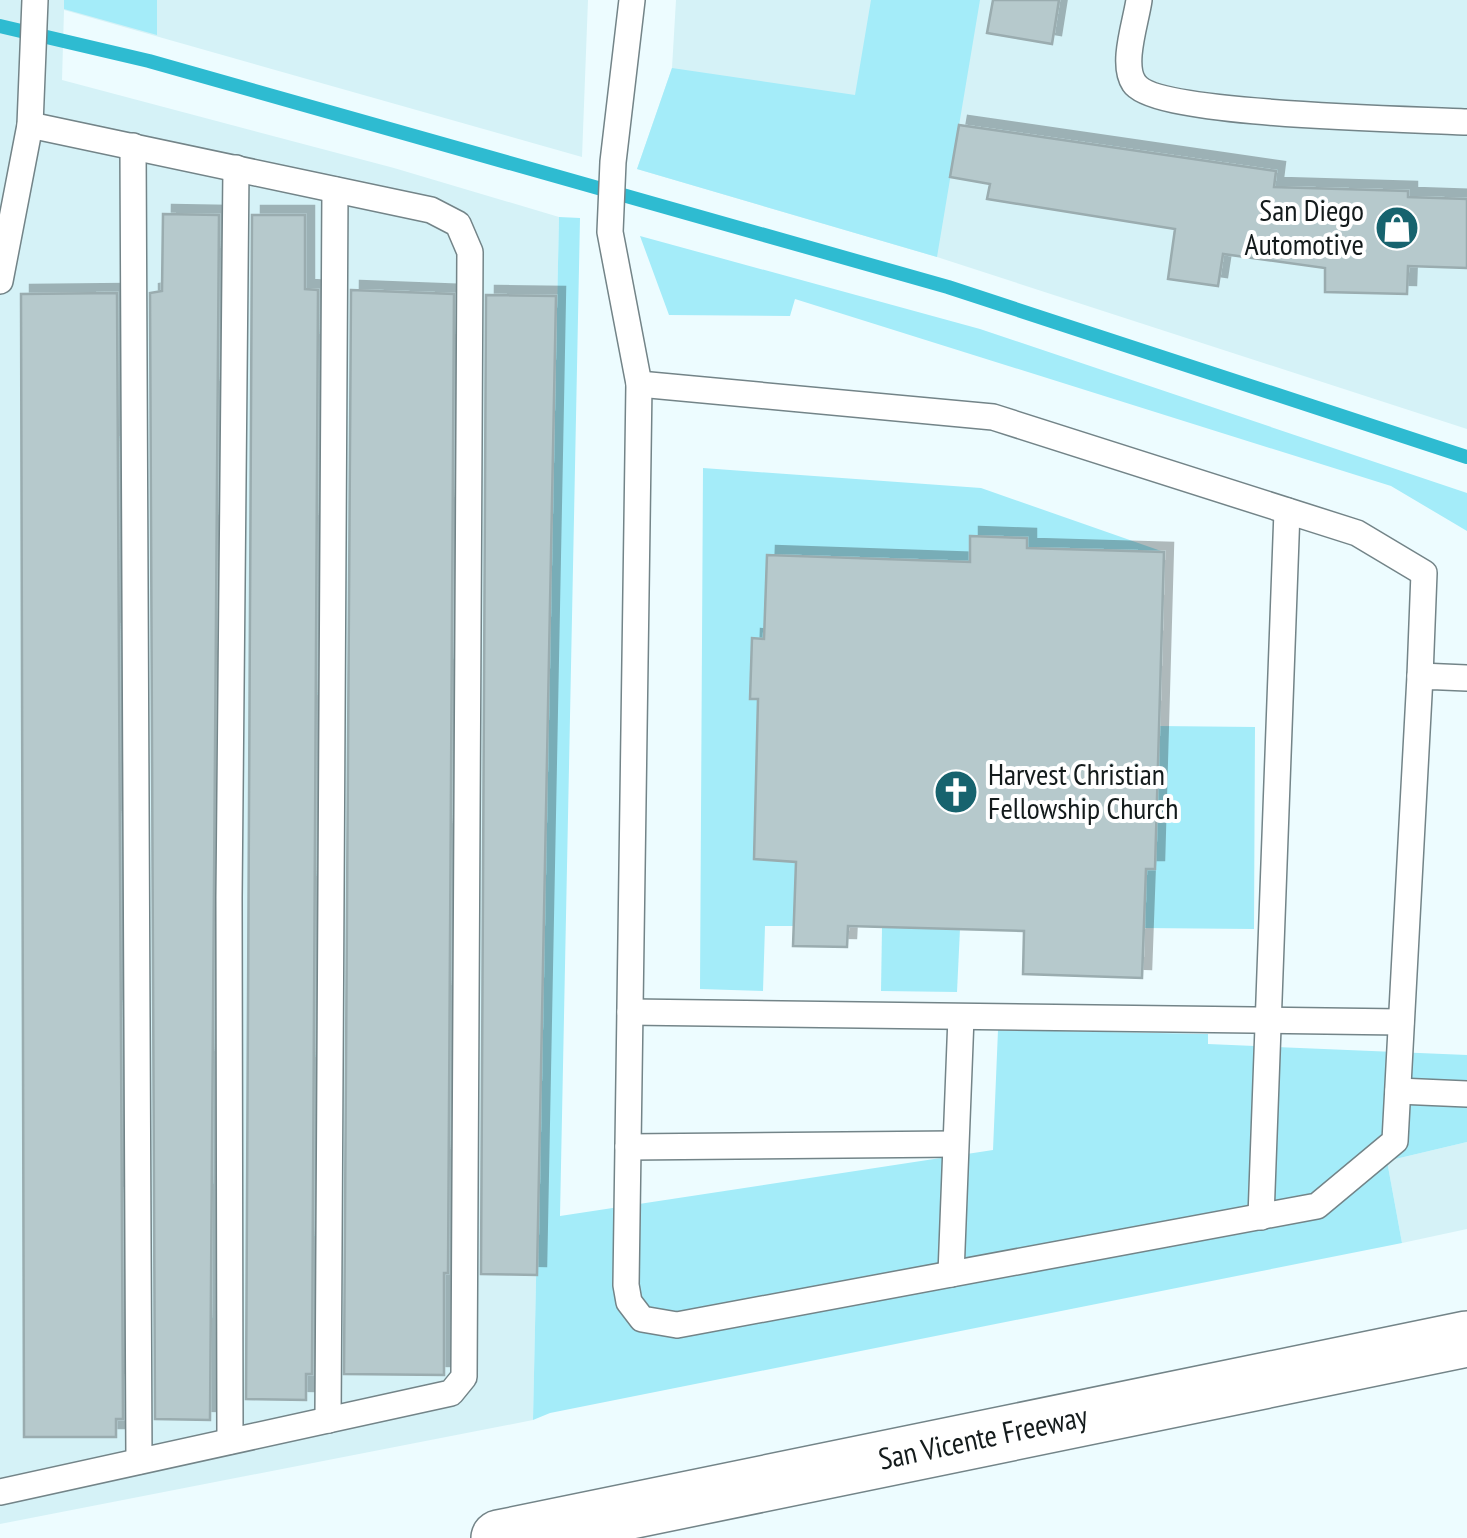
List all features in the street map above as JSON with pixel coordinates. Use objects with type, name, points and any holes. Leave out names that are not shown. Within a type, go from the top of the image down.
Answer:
[{"type":"highway","name":"San Vicente Freeway","points":[[499,1538],[1467,1339]]},
{"type":"lane","points":[[0,281],[30,125],[35,0]]},
{"type":"lane","points":[[632,0],[613,162],[610,232],[639,384],[626,1285],[629,1302],[642,1319],[676,1325],[1316,1206],[1395,1141],[1424,573],[1357,533],[993,417],[639,384]]},
{"type":"lane","points":[[1139,0],[1129,70],[1134,84],[1148,96],[1246,110],[1467,122]]},
{"type":"lane","points":[[0,1479],[1,1492],[230,1442],[451,1393],[464,1377],[470,252],[458,224],[431,210],[30,125]]},
{"type":"lane","points":[[134,146],[139,1462]]},
{"type":"lane","points":[[230,1442],[229,878],[236,168]]},
{"type":"lane","points":[[328,1420],[335,190]]},
{"type":"lane","points":[[1261,1217],[1265,1021],[1287,511]]},
{"type":"lane","points":[[1420,676],[1467,678]]},
{"type":"lane","points":[[630,1012],[1401,1022]]},
{"type":"lane","points":[[951,1274],[960,1016]]},
{"type":"lane","points":[[1398,1092],[1467,1094]]},
{"type":"lane","points":[[628,1147],[955,1144]]},
{"type":"shaded area","points":[[0,0],[588,0],[582,157],[64,10],[62,80],[394,168],[559,217],[533,1420],[0,1524]]},
{"type":"shaded area","points":[[64,0],[157,0],[157,35],[64,9]]},
{"type":"shaded area","points":[[676,0],[1467,0],[1467,429],[937,257],[637,169],[672,68]]},
{"type":"shaded area","points":[[871,0],[980,0],[937,257],[637,169],[672,68],[855,95]]},
{"type":"shaded area","points":[[559,217],[580,218],[560,1216],[993,1150],[998,1030],[1208,1034],[1208,1044],[1467,1055],[1467,1142],[1387,1161],[1402,1243],[550,1413],[533,1420]]},
{"type":"shaded area","points":[[640,236],[980,329],[1467,493],[1467,531],[1391,486],[795,299],[790,316],[669,315]]},
{"type":"shaded area","points":[[703,468],[981,488],[1164,552],[1027,548],[1026,538],[971,536],[970,562],[767,555],[764,639],[752,639],[750,698],[758,699],[754,858],[796,861],[794,926],[765,926],[763,991],[700,989]]},
{"type":"shaded area","points":[[1159,726],[1255,727],[1254,929],[1144,928],[1146,869],[1155,868]]},
{"type":"shaded area","points":[[882,927],[960,929],[957,992],[881,991]]},
{"type":"shaded area","points":[[1467,1142],[1467,1229],[1402,1243],[1387,1161]]},
{"type":"building","points":[[993,0],[1059,0],[1052,44],[987,33]]},
{"type":"building","points":[[959,125],[1276,171],[1274,187],[1408,191],[1408,197],[1467,199],[1467,268],[1408,266],[1407,294],[1325,292],[1325,268],[1223,254],[1218,286],[1168,279],[1175,229],[987,199],[990,184],[950,177]]},
{"type":"building","points":[[163,214],[219,215],[210,1420],[155,1419],[150,293],[162,291]]},
{"type":"building","points":[[252,215],[305,215],[305,289],[318,290],[312,1374],[306,1374],[306,1400],[246,1399]]},
{"type":"building","points":[[351,290],[454,294],[448,1273],[444,1273],[444,1375],[344,1374]]},
{"type":"building","points":[[117,293],[123,1419],[116,1419],[116,1437],[24,1437],[21,294]]},
{"type":"building","points":[[486,295],[556,296],[537,1275],[481,1274]]},
{"type":"building","name":"Harvest Christian Fellowship Church","points":[[970,536],[1027,538],[1027,548],[1164,552],[1155,869],[1146,869],[1142,978],[1023,974],[1024,931],[848,926],[847,947],[793,946],[796,862],[754,859],[758,699],[750,699],[752,638],[764,639],[767,555],[970,562]]},
{"type":"waterway","points":[[0,26],[149,61],[948,287],[1467,457]]},
{"type":"place","name":"San Diego Automotive","points":[[1397,228]]},
{"type":"place","name":"Harvest Christian Fellowship Church","points":[[956,792]]}]
